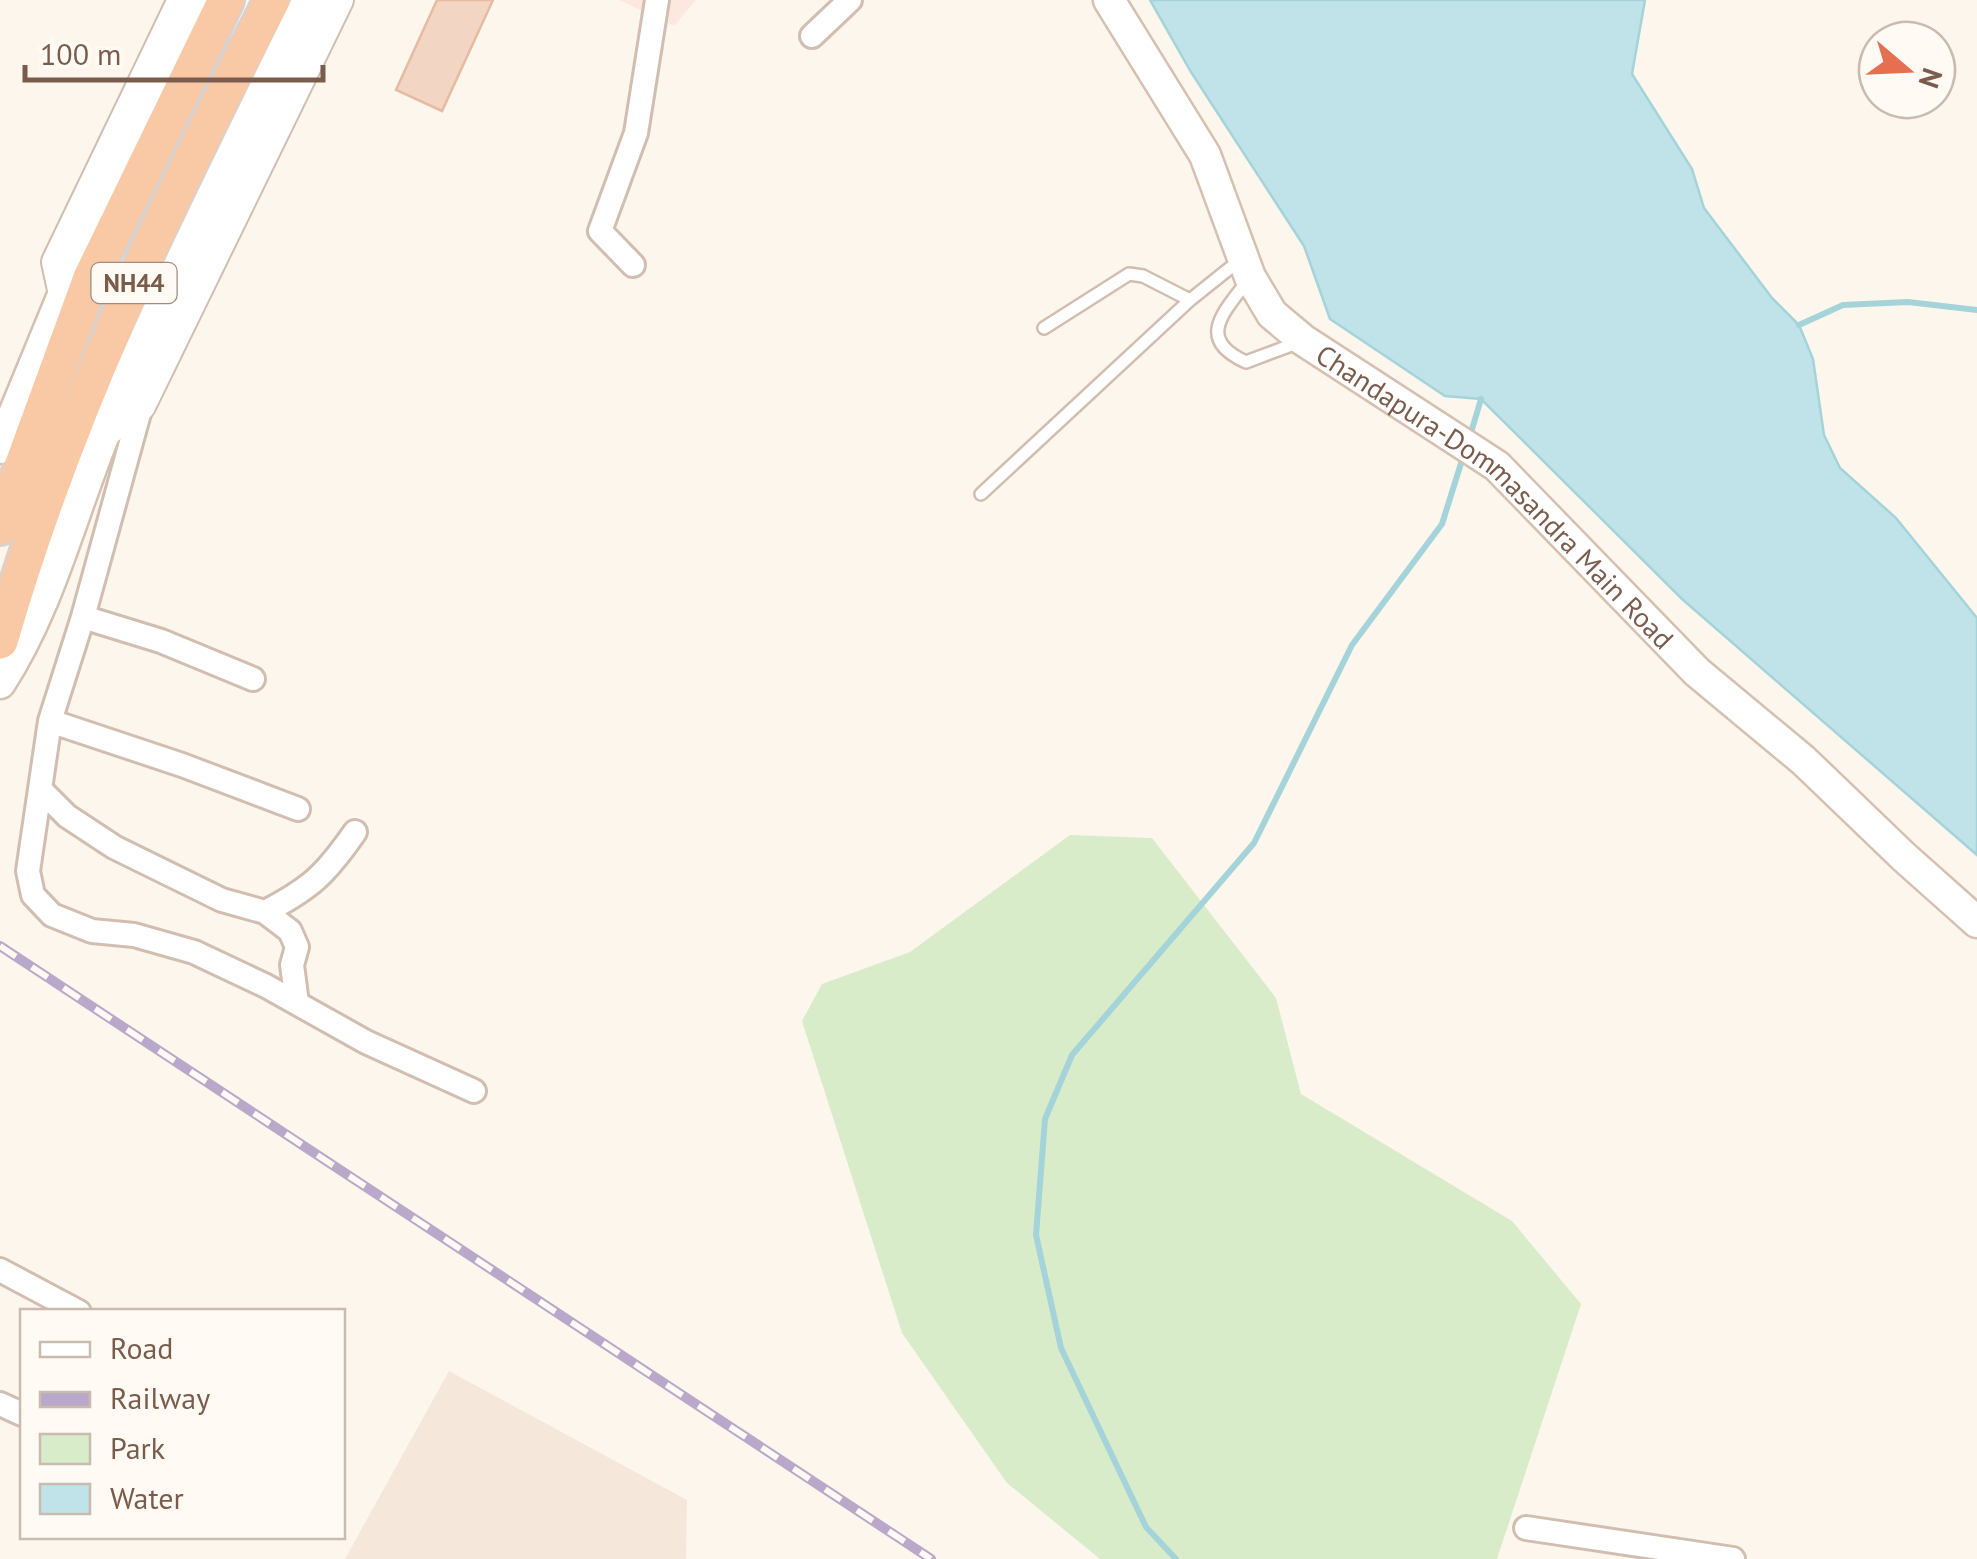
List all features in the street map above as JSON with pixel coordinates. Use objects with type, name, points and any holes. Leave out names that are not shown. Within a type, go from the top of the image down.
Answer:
[{"type":"highway","name":"NH44","points":[[0,527],[91,278],[226,0]]},
{"type":"highway","name":"NH44","points":[[0,641],[56,468],[112,331],[272,0]]},
{"type":"main road","points":[[0,448],[89,232],[203,0]]},
{"type":"main road","points":[[0,683],[22,649],[105,433],[165,298],[308,0]]},
{"type":"main road","name":"Chandapura-Dommasandra Main Road","points":[[1109,0],[1205,155],[1247,267],[1272,314],[1303,340],[1496,466],[1697,672],[1803,760],[1977,922]]},
{"type":"street","points":[[63,294],[56,262],[182,0]]},
{"type":"street","points":[[339,0],[141,406],[50,722],[28,871],[32,894],[52,915],[92,931],[134,935],[194,952],[297,1002],[366,1042],[474,1091]]},
{"type":"street","points":[[633,265],[600,231],[636,133],[657,0]]},
{"type":"street","points":[[812,36],[850,0]]},
{"type":"street","points":[[105,433],[141,406]]},
{"type":"street","points":[[83,616],[161,641],[252,679]]},
{"type":"street","points":[[50,722],[182,765],[298,809]]},
{"type":"street","points":[[42,790],[67,816],[114,848],[222,900],[265,912],[290,931],[296,946],[292,965],[297,1002]]},
{"type":"street","points":[[265,912],[304,892],[322,876],[355,832]]},
{"type":"street","points":[[0,1270],[73,1309]]},
{"type":"street","points":[[1526,1528],[1734,1559]]},
{"type":"lane","points":[[981,494],[1190,300],[1247,267]]},
{"type":"lane","points":[[1247,267],[1218,320],[1217,336],[1227,354],[1246,362],[1303,340]]},
{"type":"lane","points":[[1044,328],[1129,274],[1143,276],[1190,300]]},
{"type":"shaded area","points":[[619,0],[696,0],[674,26]]},
{"type":"shaded area","points":[[449,1371],[687,1500],[686,1559],[345,1559]]},
{"type":"green space","points":[[1070,835],[1152,838],[1276,998],[1301,1094],[1512,1221],[1581,1304],[1497,1559],[1100,1559],[1007,1483],[902,1333],[802,1021],[822,984],[910,952]]},
{"type":"water","points":[[1150,0],[1645,0],[1632,74],[1692,169],[1704,208],[1772,298],[1799,325],[1813,359],[1824,435],[1840,468],[1896,518],[1977,618],[1977,855],[1682,599],[1481,399],[1445,396],[1330,319],[1304,246],[1191,72]]},
{"type":"building","points":[[437,0],[493,0],[442,111],[396,90]]},
{"type":"waterway","points":[[1799,325],[1843,305],[1908,302],[1977,310]]},
{"type":"waterway","points":[[1470,436],[1481,399]]},
{"type":"waterway","points":[[1176,1559],[1146,1527],[1061,1348],[1036,1235],[1045,1119],[1072,1055],[1254,843],[1352,645],[1442,524],[1463,457]]},
{"type":"railway","points":[[0,946],[931,1559]]}]
